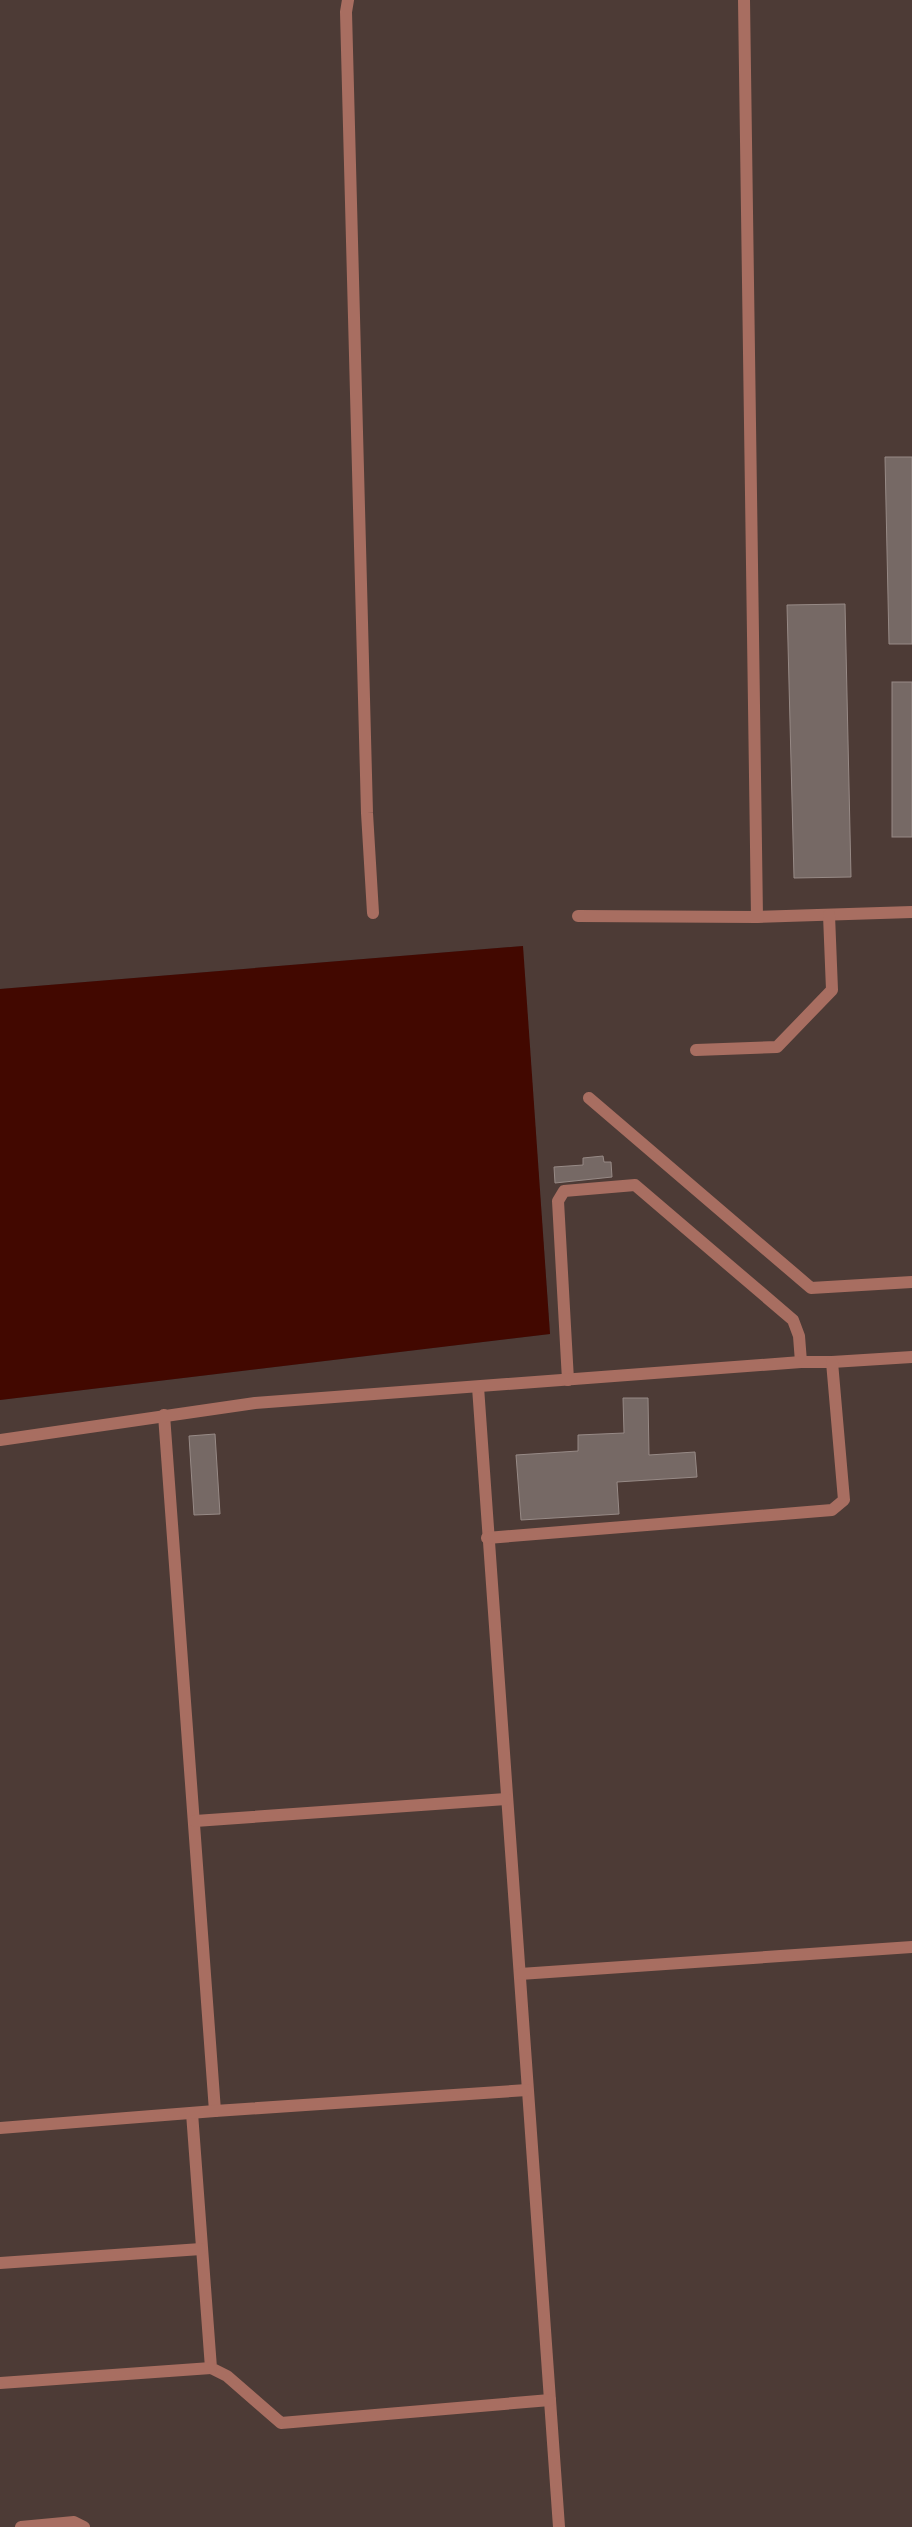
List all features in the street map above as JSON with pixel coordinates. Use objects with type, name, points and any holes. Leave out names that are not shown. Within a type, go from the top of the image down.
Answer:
[{"type":"street","points":[[348,0],[346,12],[367,813],[373,913]]},
{"type":"street","points":[[744,0],[757,918]]},
{"type":"street","points":[[578,916],[757,918],[912,912]]},
{"type":"street","points":[[696,1050],[777,1048],[832,990],[829,915]]},
{"type":"street","points":[[589,1098],[811,1288],[912,1282]]},
{"type":"street","points":[[568,1380],[558,1201],[564,1190],[635,1185],[793,1320],[799,1336],[801,1362]]},
{"type":"street","points":[[0,1440],[164,1415],[317,1397],[478,1387],[801,1362],[912,1357]]},
{"type":"street","points":[[487,1538],[832,1510],[844,1500],[832,1362]]},
{"type":"street","points":[[478,1387],[487,1538],[559,2527]]},
{"type":"street","points":[[164,1415],[215,2110]]},
{"type":"street","points":[[195,1821],[506,1799]]},
{"type":"street","points":[[520,1974],[912,1947]]},
{"type":"street","points":[[0,2128],[215,2110],[527,2090]]},
{"type":"street","points":[[192,2113],[211,2368]]},
{"type":"street","points":[[0,2263],[201,2249]]},
{"type":"street","points":[[0,2383],[211,2368],[227,2376],[281,2423],[550,2400]]},
{"type":"street","points":[[21,2527],[74,2522],[84,2527]]},
{"type":"shaded area","points":[[0,0],[912,0],[912,2527],[0,2527],[0,1400],[550,1334],[522,946],[0,989]]},
{"type":"shaded area","points":[[523,946],[550,1334],[0,1400],[0,989]]},
{"type":"building","points":[[885,457],[912,457],[912,644],[889,644]]},
{"type":"building","points":[[845,604],[851,877],[794,878],[787,605]]},
{"type":"building","points":[[892,682],[912,682],[912,837],[892,837]]},
{"type":"building","points":[[603,1156],[604,1162],[611,1162],[612,1177],[555,1183],[554,1167],[583,1165],[583,1158]]},
{"type":"building","points":[[623,1398],[648,1398],[649,1455],[695,1452],[697,1477],[617,1482],[619,1514],[521,1520],[516,1455],[578,1451],[578,1435],[624,1433]]},
{"type":"building","points":[[215,1434],[220,1514],[194,1515],[189,1436]]}]
